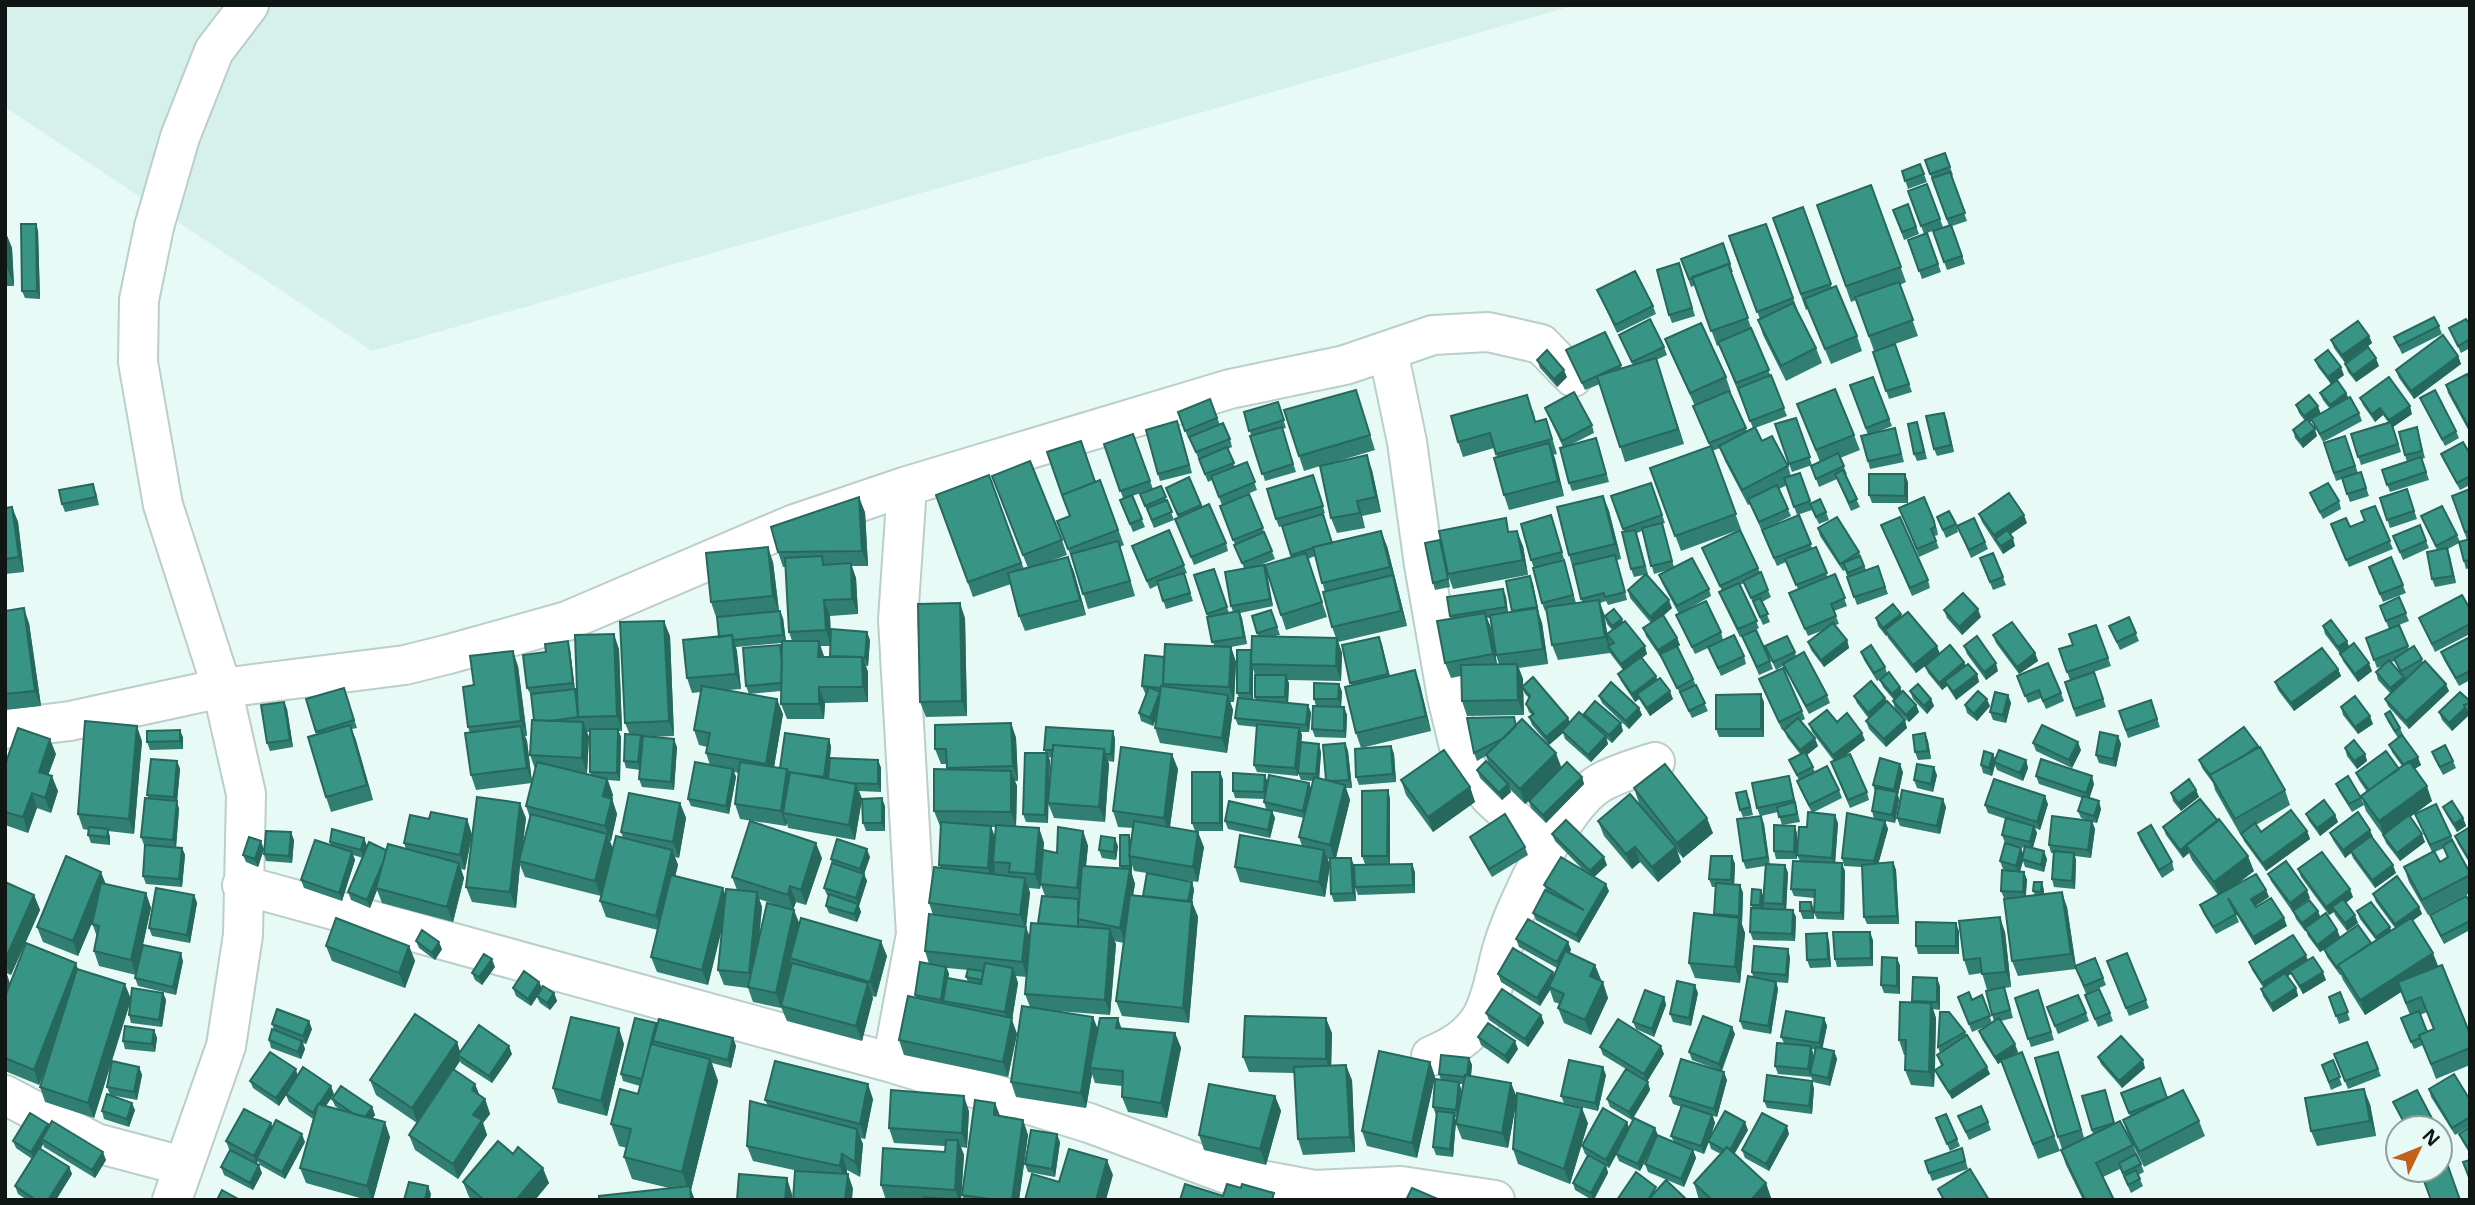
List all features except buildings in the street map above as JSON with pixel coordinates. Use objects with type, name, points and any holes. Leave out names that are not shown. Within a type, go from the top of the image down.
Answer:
[{"type":"street","points":[[5,1095],[178,1183],[226,1046],[243,935],[246,794],[222,688],[163,505],[138,362],[139,300],[154,226],[180,136],[214,51],[249,5]]},
{"type":"street","points":[[5,729],[70,721],[222,688],[405,665],[567,621],[793,525],[907,486],[1230,389],[1345,365],[1433,335],[1488,332],[1541,344],[1573,377]]},
{"type":"street","points":[[1388,351],[1407,442],[1424,565],[1437,627],[1447,698],[1464,763],[1490,797],[1547,849]]},
{"type":"street","points":[[892,1063],[916,934],[898,620],[907,486]]},
{"type":"street","points":[[1431,1056],[1453,1047],[1469,1033],[1482,1016],[1503,944],[1547,849],[1582,798],[1599,783],[1656,762]]},
{"type":"street","points":[[242,885],[892,1063],[1089,1123],[1224,1173],[1314,1190],[1401,1186],[1495,1200]]},
{"type":"shaded area","points":[[5,5],[1575,5],[372,351],[5,107]]}]
